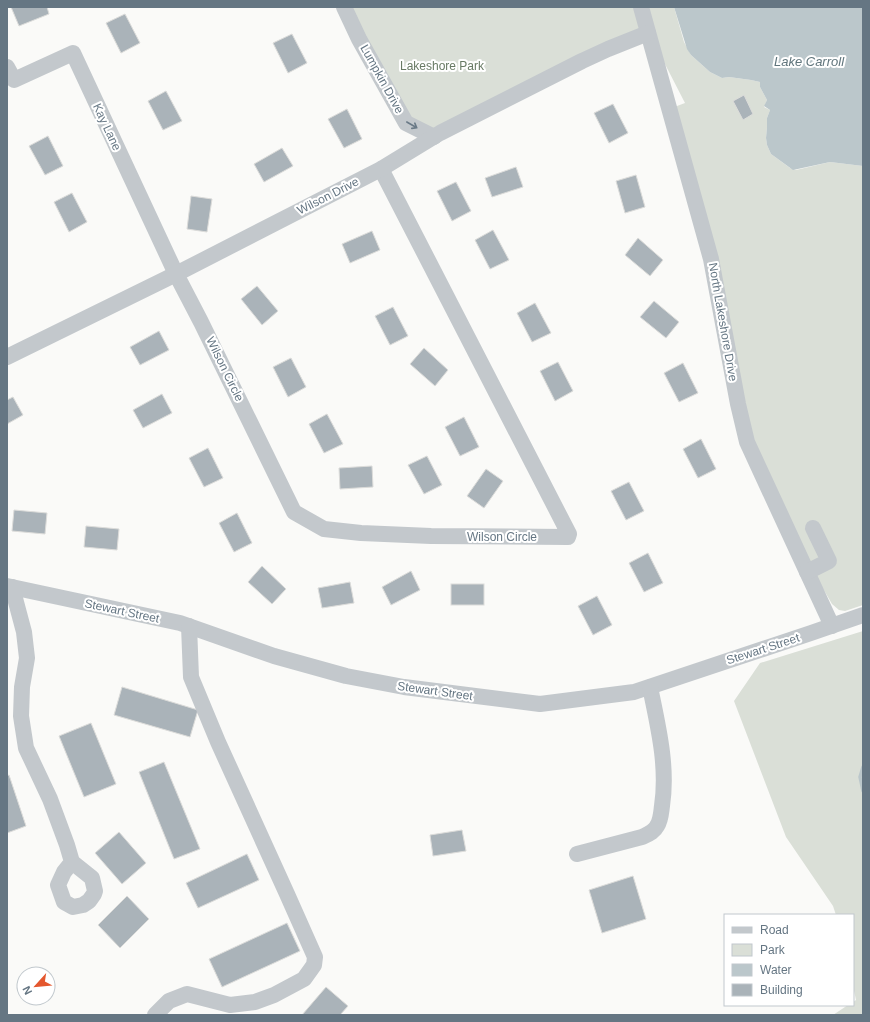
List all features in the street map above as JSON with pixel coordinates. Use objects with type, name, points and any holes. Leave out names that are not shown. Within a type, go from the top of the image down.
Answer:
[{"type":"street","name":"Lumpkin Drive","points":[[344,7],[359,39],[406,123],[434,137]]},
{"type":"street","name":"North Lakeshore Drive","points":[[641,7],[711,259],[738,404],[747,442],[832,626]]},
{"type":"street","name":"Wilson Drive","points":[[7,357],[176,274],[381,169],[434,137],[582,61],[648,33]]},
{"type":"street","name":"Kay Lane","points":[[7,67],[14,80],[72,52],[176,274]]},
{"type":"street","name":"Wilson Circle","points":[[176,274],[294,512],[324,529],[361,533],[431,536],[568,537],[568,534],[381,169]]},
{"type":"street","points":[[807,572],[829,561],[813,528]]},
{"type":"street","points":[[9,586],[24,632],[27,658],[22,687],[21,716],[26,748],[50,799],[72,862],[92,878],[95,891],[90,901],[83,905],[73,907],[64,902],[58,885],[64,872],[72,862]]},
{"type":"street","name":"Stewart Street","points":[[9,586],[180,623],[274,656],[346,676],[404,687],[540,704],[634,692],[863,615]]},
{"type":"street","points":[[155,1015],[169,1000],[187,994],[230,1005],[255,1002],[274,995],[304,979],[314,965],[315,957],[218,742],[191,677],[189,626]]},
{"type":"street","points":[[577,854],[642,837],[657,827],[661,818],[664,793],[664,767],[650,687]]},
{"type":"green space","name":"Lakeshore Park","points":[[344,7],[674,7],[684,42],[691,55],[710,72],[722,78],[729,77],[760,82],[760,87],[767,100],[764,107],[770,110],[767,118],[766,138],[771,154],[790,168],[796,170],[830,162],[863,166],[863,605],[845,611],[839,610],[832,604],[777,509],[762,473],[669,109],[685,103],[649,33],[434,137],[406,123]]},
{"type":"green space","points":[[863,631],[863,1015],[833,1015],[846,1006],[854,1006],[854,1001],[856,1000],[854,991],[854,914],[836,914],[833,906],[786,837],[734,701],[760,663]]},
{"type":"water","name":"Lake Carroll","points":[[674,7],[863,7],[863,166],[830,162],[793,170],[771,154],[766,138],[767,118],[770,110],[764,106],[767,100],[760,87],[760,82],[729,77],[722,78],[710,72],[691,55],[687,49]]},
{"type":"building","points":[[11,7],[47,7],[49,14],[19,26]]},
{"type":"building","points":[[125,14],[140,43],[121,53],[106,23]]},
{"type":"building","points":[[292,34],[307,63],[288,73],[273,43]]},
{"type":"building","points":[[166,91],[182,121],[163,130],[148,101]]},
{"type":"building","points":[[744,95],[753,114],[743,120],[733,101]]},
{"type":"building","points":[[613,104],[628,133],[609,143],[594,113]]},
{"type":"building","points":[[347,109],[362,139],[344,148],[328,119]]},
{"type":"building","points":[[48,136],[63,166],[45,175],[29,146]]},
{"type":"building","points":[[282,148],[293,166],[264,182],[254,164]]},
{"type":"building","points":[[516,167],[523,187],[492,197],[485,178]]},
{"type":"building","points":[[636,175],[645,207],[625,213],[616,181]]},
{"type":"building","points":[[456,182],[471,211],[452,221],[437,191]]},
{"type":"building","points":[[72,193],[87,222],[69,232],[54,202]]},
{"type":"building","points":[[191,196],[212,199],[207,232],[187,229]]},
{"type":"building","points":[[493,230],[509,260],[490,269],[475,240]]},
{"type":"building","points":[[372,231],[380,250],[350,263],[342,244]]},
{"type":"building","points":[[638,238],[663,260],[650,276],[625,255]]},
{"type":"building","points":[[257,286],[278,311],[262,325],[241,299]]},
{"type":"building","points":[[654,301],[679,322],[666,338],[640,317]]},
{"type":"building","points":[[535,303],[551,333],[532,342],[517,313]]},
{"type":"building","points":[[393,307],[408,336],[390,345],[375,316]]},
{"type":"building","points":[[159,331],[169,350],[140,365],[130,347]]},
{"type":"building","points":[[424,348],[448,370],[435,386],[410,364]]},
{"type":"building","points":[[291,358],[306,387],[288,397],[273,367]]},
{"type":"building","points":[[558,362],[573,391],[555,401],[540,371]]},
{"type":"building","points":[[683,363],[698,393],[679,402],[664,373]]},
{"type":"building","points":[[162,394],[172,413],[143,428],[133,410]]},
{"type":"building","points":[[13,397],[23,415],[7,424],[7,400]]},
{"type":"building","points":[[327,414],[343,444],[324,453],[309,424]]},
{"type":"building","points":[[464,417],[479,447],[460,456],[445,427]]},
{"type":"building","points":[[701,439],[716,469],[698,478],[683,449]]},
{"type":"building","points":[[208,448],[223,478],[204,487],[189,458]]},
{"type":"building","points":[[427,456],[442,485],[424,494],[408,465]]},
{"type":"building","points":[[372,466],[373,487],[340,489],[339,468]]},
{"type":"building","points":[[486,469],[503,481],[484,508],[467,496]]},
{"type":"building","points":[[629,482],[644,511],[626,520],[611,491]]},
{"type":"building","points":[[14,510],[47,513],[45,534],[12,531]]},
{"type":"building","points":[[237,513],[252,543],[234,552],[219,523]]},
{"type":"building","points":[[86,526],[119,529],[117,550],[84,547]]},
{"type":"building","points":[[648,553],[663,583],[644,592],[629,563]]},
{"type":"building","points":[[262,566],[286,589],[272,604],[248,582]]},
{"type":"building","points":[[411,571],[420,590],[391,605],[382,587]]},
{"type":"building","points":[[350,582],[354,603],[322,608],[318,588]]},
{"type":"building","points":[[451,584],[484,584],[484,605],[451,605]]},
{"type":"building","points":[[597,596],[612,625],[593,635],[578,606]]},
{"type":"building","points":[[122,687],[198,710],[190,737],[114,715]]},
{"type":"building","points":[[91,723],[116,784],[84,797],[59,736]]},
{"type":"building","points":[[164,762],[200,849],[174,859],[139,772]]},
{"type":"building","points":[[9,775],[26,826],[7,833],[7,776]]},
{"type":"building","points":[[462,830],[466,851],[433,856],[430,835]]},
{"type":"building","points":[[119,832],[146,863],[122,884],[95,853]]},
{"type":"building","points":[[247,854],[259,880],[198,908],[186,883]]},
{"type":"building","points":[[633,876],[646,919],[602,933],[589,890]]},
{"type":"building","points":[[127,896],[149,919],[120,948],[98,925]]},
{"type":"building","points":[[287,923],[300,951],[222,987],[209,959]]},
{"type":"building","points":[[326,987],[348,1006],[340,1015],[302,1015]]},
{"type":"waterway","points":[[863,767],[860,777],[863,791]]}]
